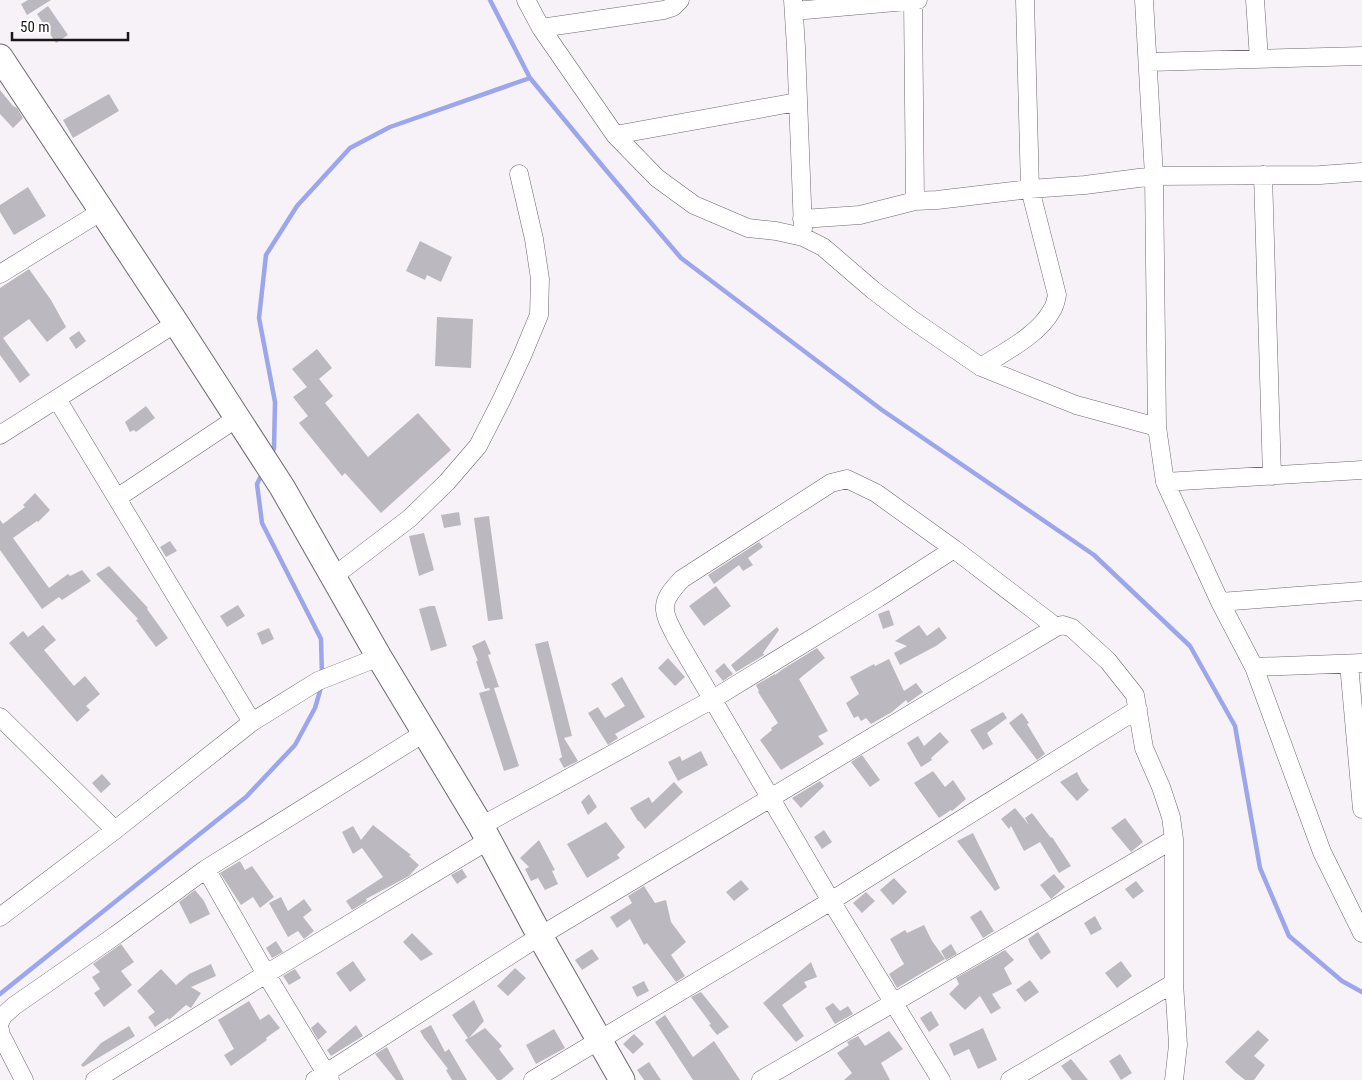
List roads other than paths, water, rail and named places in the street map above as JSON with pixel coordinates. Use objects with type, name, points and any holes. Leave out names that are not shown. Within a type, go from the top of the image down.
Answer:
[{"type":"street","points":[[526,0],[541,28],[615,135],[657,178],[694,205],[748,228],[776,231],[803,237],[823,247],[873,290],[911,319],[981,367],[1076,405],[1157,427]]},
{"type":"street","points":[[541,28],[664,10],[673,7],[680,0]]},
{"type":"street","points":[[913,0],[915,201]]},
{"type":"street","points":[[803,237],[793,6],[918,0]]},
{"type":"street","points":[[981,367],[1034,332],[1045,322],[1053,309],[1057,295],[1030,189],[1025,0]]},
{"type":"street","points":[[1144,0],[1154,176],[1157,427],[1165,482],[1220,602],[1254,667],[1322,852],[1362,933]]},
{"type":"street","points":[[1256,0],[1259,59]]},
{"type":"street","points":[[1149,62],[1362,56]]},
{"type":"street","points":[[0,57],[282,487],[379,657],[485,833],[540,936],[622,1080]]},
{"type":"street","points":[[615,135],[797,102]]},
{"type":"street","points":[[802,219],[860,215],[915,201],[1085,185],[1154,176],[1320,175],[1362,172]]},
{"type":"street","points":[[334,576],[410,518],[447,482],[478,446],[518,365],[539,315],[540,279],[534,239],[519,174]]},
{"type":"street","points":[[1263,175],[1272,476]]},
{"type":"street","points":[[0,274],[102,211]]},
{"type":"street","points":[[0,435],[176,323]]},
{"type":"street","points":[[57,399],[252,722]]},
{"type":"street","points":[[116,498],[241,423]]},
{"type":"street","points":[[1165,482],[1362,470]]},
{"type":"street","points":[[941,1080],[831,901],[677,639],[666,616],[664,603],[671,590],[682,579],[830,483],[847,479],[876,493],[954,549],[1056,627]]},
{"type":"street","points":[[95,1080],[266,974],[485,833],[713,699],[954,549]]},
{"type":"street","points":[[1220,602],[1362,591]]},
{"type":"street","points":[[206,869],[324,1078],[540,936],[1056,627],[1063,625],[1072,628],[1108,660],[1134,695],[1144,748],[1161,787],[1171,818],[1174,839],[1174,984],[1178,1045],[1174,1080]]},
{"type":"street","points":[[0,917],[115,830],[252,722],[318,681],[379,657]]},
{"type":"street","points":[[1254,667],[1356,663],[1362,809]]},
{"type":"street","points":[[533,1080],[831,901],[1138,709]]},
{"type":"street","points":[[0,718],[115,830]]},
{"type":"street","points":[[0,1022],[3,1016],[14,1006],[206,869],[424,733]]},
{"type":"street","points":[[761,1080],[1174,839]]},
{"type":"street","points":[[1010,1080],[1174,984]]},
{"type":"street","points":[[0,1030],[1,1036],[24,1080]]},
{"type":"waterway","points":[[490,0],[530,78],[681,258],[882,410],[1094,555],[1190,646],[1235,726],[1260,868],[1289,936],[1342,981],[1362,992]]},
{"type":"waterway","points":[[272,454],[274,448],[275,402],[259,318],[266,255],[297,206],[350,148],[390,127],[530,78]]},
{"type":"waterway","points":[[263,472],[257,484],[262,523],[321,639],[322,676]]},
{"type":"waterway","points":[[0,994],[246,797],[295,745],[315,708],[322,684]]}]
